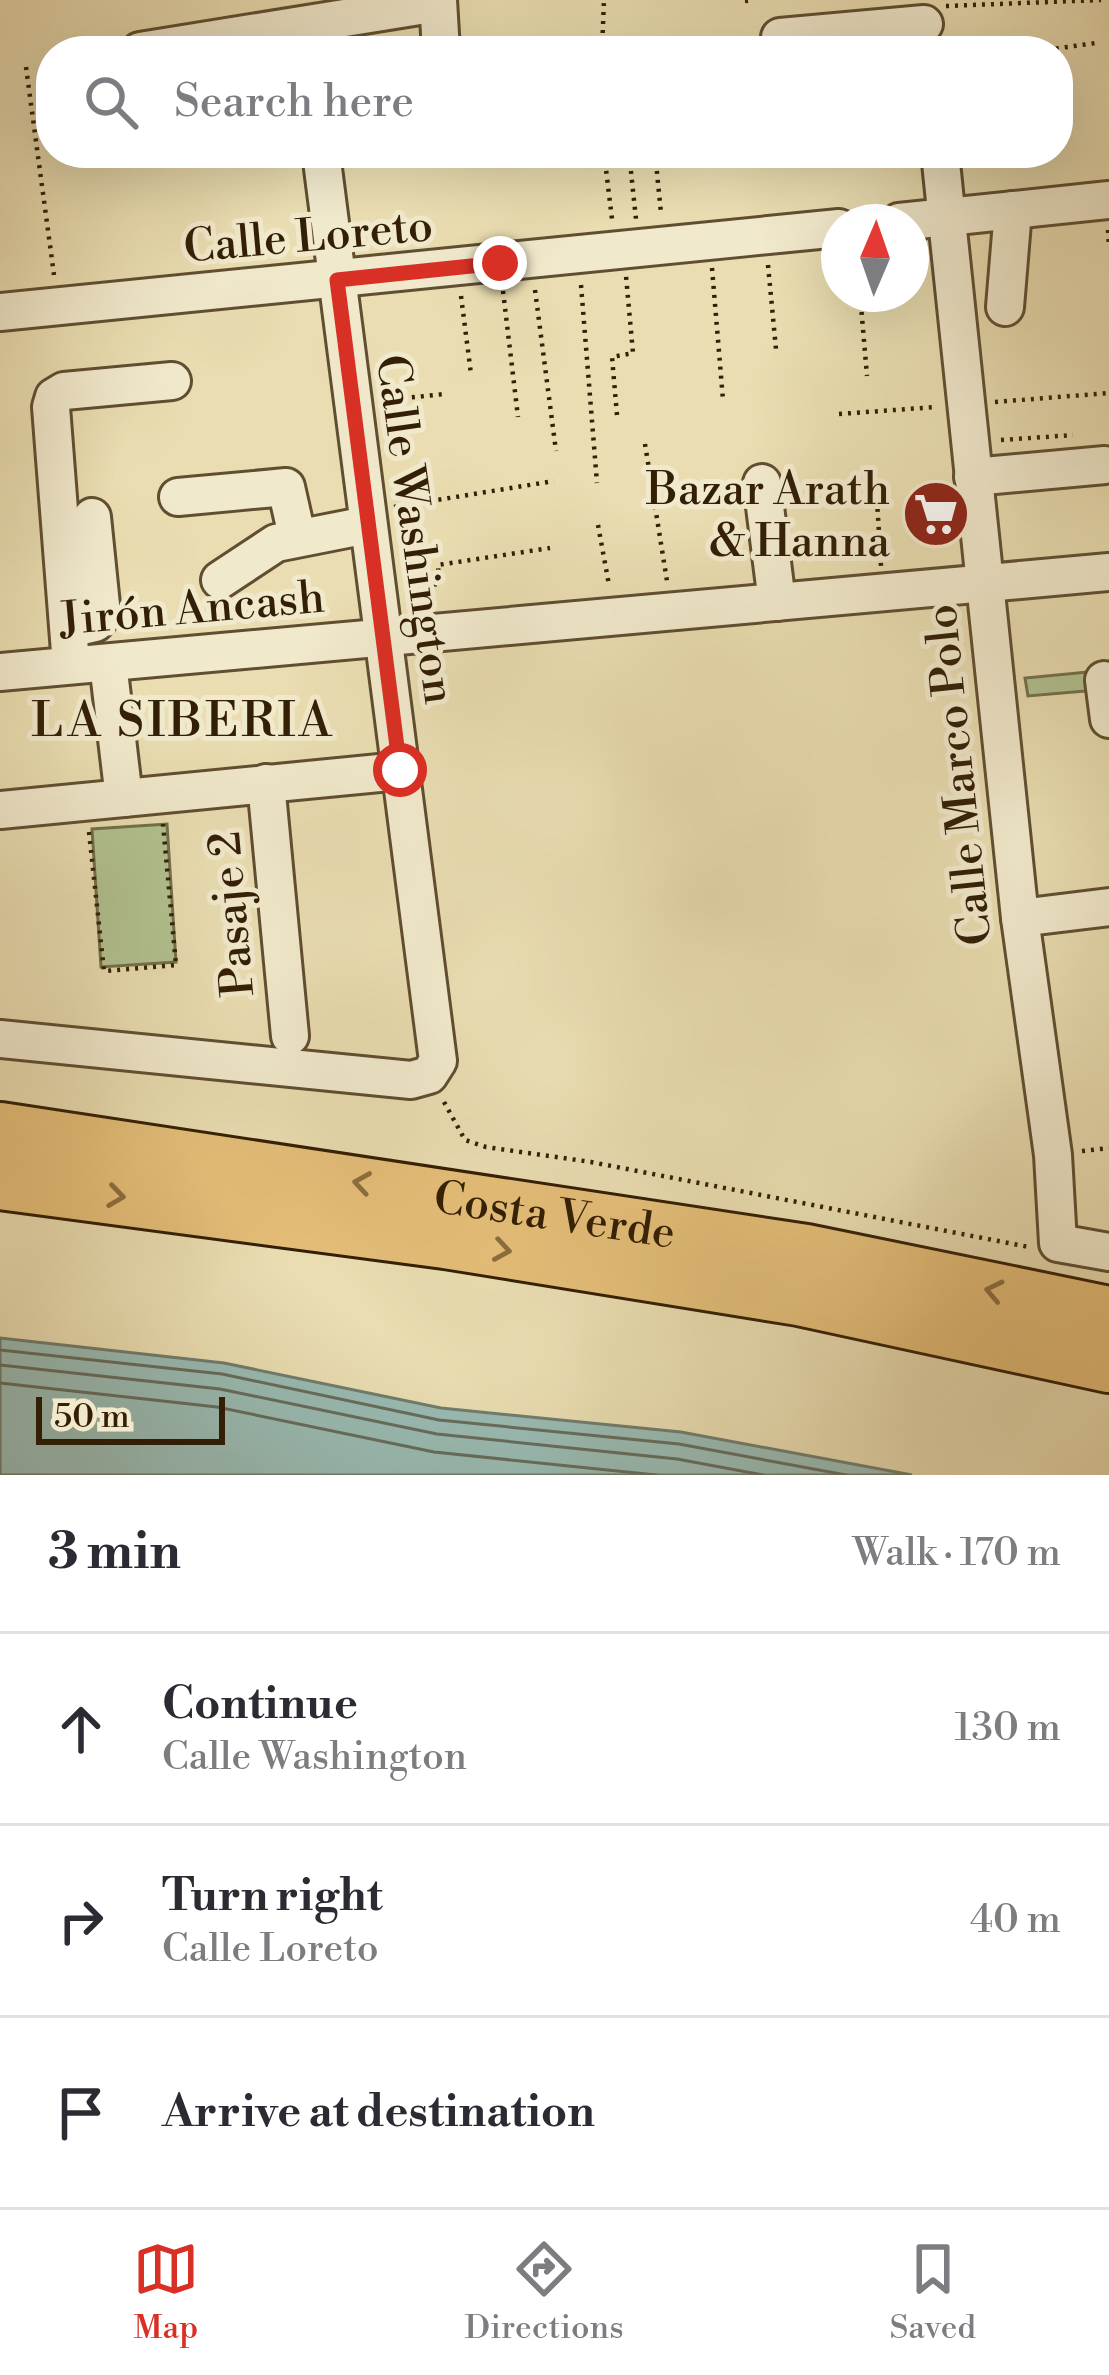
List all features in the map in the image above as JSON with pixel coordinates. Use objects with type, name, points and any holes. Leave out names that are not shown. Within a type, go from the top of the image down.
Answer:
[{"type":"highway","name":"Costa Verde","points":[[0,1130],[806,1252],[1109,1314]]},
{"type":"highway","name":"Costa Verde","points":[[0,1182],[445,1240],[800,1298],[1109,1365]]},
{"type":"street","points":[[235,36],[438,1],[440,36]]},
{"type":"street","points":[[788,36],[924,20]]},
{"type":"street","name":"Calle Washington","points":[[322,168],[366,518],[392,638],[400,770],[438,1061]]},
{"type":"street","name":"Calle Marco Polo","points":[[942,168],[1019,918],[1053,1155],[1058,1243]]},
{"type":"street","points":[[929,219],[1109,200]]},
{"type":"street","points":[[1005,307],[1013,210]]},
{"type":"street","name":"Calle Loreto","points":[[0,312],[821,230]]},
{"type":"street","points":[[142,796],[82,652],[51,407],[54,397],[64,391],[172,381]]},
{"type":"street","points":[[972,460],[1105,464]]},
{"type":"street","points":[[762,483],[777,602]]},
{"type":"street","points":[[178,497],[286,487],[297,536]]},
{"type":"street","points":[[82,652],[102,615],[92,517]]},
{"type":"street","points":[[220,580],[277,543],[366,518]]},
{"type":"street","name":"Jirón Ancash","points":[[0,671],[82,652],[392,638],[1109,572]]},
{"type":"street","points":[[1104,680],[1109,719]]},
{"type":"street","points":[[0,810],[400,770]]},
{"type":"street","name":"Pasaje 2","points":[[266,783],[290,1036]]},
{"type":"street","points":[[1019,918],[1109,907]]},
{"type":"street","points":[[0,1039],[411,1080],[429,1075],[438,1061]]},
{"type":"street","points":[[1058,1243],[1109,1252]]},
{"type":"path","points":[[603,36],[604,0]]},
{"type":"path","points":[[745,1],[754,0]]},
{"type":"path","points":[[924,20],[1011,2],[1101,1],[1109,6]]},
{"type":"path","points":[[1073,46],[1096,43]]},
{"type":"path","points":[[26,67],[36,133]]},
{"type":"path","points":[[41,168],[62,306]]},
{"type":"path","points":[[609,168],[636,249]]},
{"type":"path","points":[[617,415],[612,357],[633,353],[636,249],[630,168]]},
{"type":"path","points":[[636,249],[652,168]]},
{"type":"path","points":[[765,236],[776,349]]},
{"type":"path","points":[[710,242],[723,400]]},
{"type":"path","points":[[578,255],[596,483]]},
{"type":"path","points":[[515,261],[518,417]]},
{"type":"path","points":[[515,261],[556,451]]},
{"type":"path","points":[[458,268],[471,374]]},
{"type":"path","points":[[862,312],[867,376]]},
{"type":"path","points":[[838,414],[1109,393]]},
{"type":"path","points":[[352,404],[446,394]]},
{"type":"path","points":[[972,460],[1073,435]]},
{"type":"path","points":[[645,444],[672,612]]},
{"type":"path","points":[[366,518],[554,481]]},
{"type":"path","points":[[877,500],[884,594]]},
{"type":"path","points":[[598,525],[615,617]]},
{"type":"path","points":[[392,638],[411,587],[439,584],[438,565],[550,548]]},
{"type":"path","points":[[86,802],[104,971],[176,965],[142,796]]},
{"type":"path","points":[[438,1061],[448,1115],[465,1140],[486,1148],[591,1162],[1031,1247],[1058,1243]]},
{"type":"green space","points":[[1109,670],[1109,689],[1028,696],[1025,678]]},
{"type":"green space","points":[[167,824],[176,962],[101,967],[92,829]]},
{"type":"water","points":[[0,1338],[224,1363],[441,1408],[681,1432],[912,1475],[0,1475]]},
{"type":"place","name":"Bazar Arath & Hanna","points":[[936,514]]},
{"type":"district","name":"LA SIBERIA","points":[[183,719]]},
{"type":"route","points":[[400,770],[337,280],[500,263]]}]
